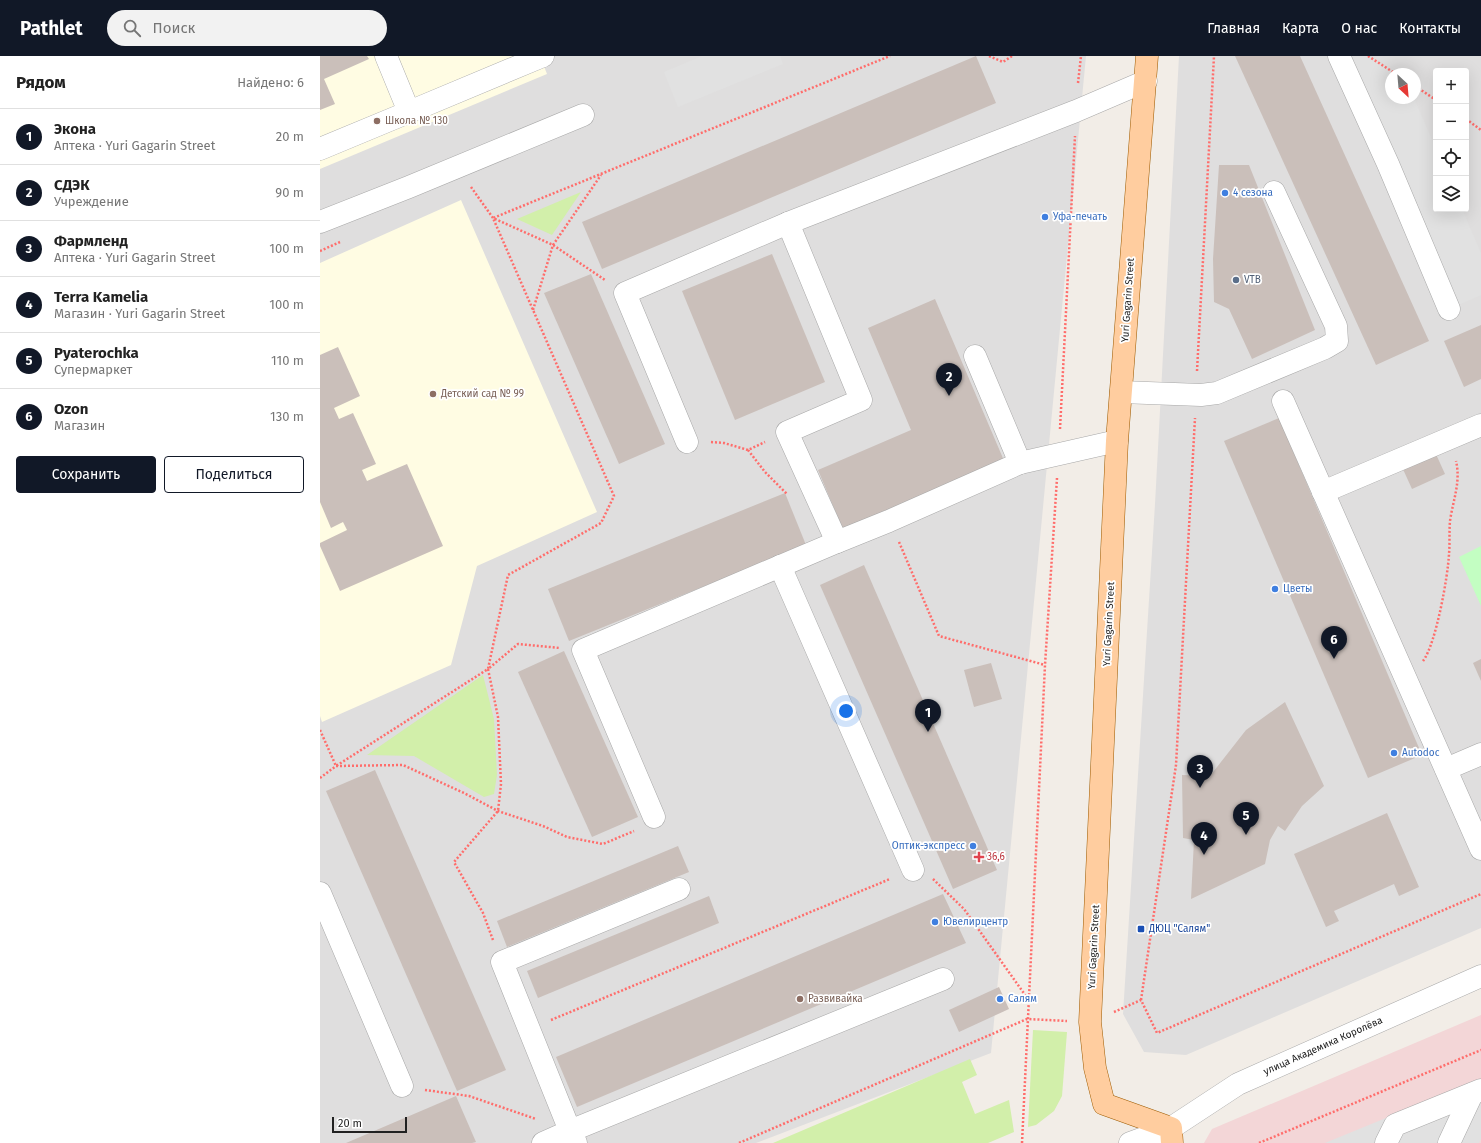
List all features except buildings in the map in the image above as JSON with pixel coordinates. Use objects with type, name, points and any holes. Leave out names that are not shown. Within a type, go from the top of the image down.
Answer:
[{"type":"main road","name":"Yuri Gagarin Street","points":[[1147,56],[1117,441],[1090,1022],[1095,1068],[1104,1104],[1171,1135]]},
{"type":"street","points":[[386,56],[409,112]]},
{"type":"street","points":[[320,149],[543,56]]},
{"type":"street","points":[[1339,56],[1388,164],[1449,309]]},
{"type":"street","points":[[687,442],[625,293],[788,223],[1076,111],[1146,81]]},
{"type":"street","points":[[320,222],[583,115]]},
{"type":"street","points":[[1121,392],[1196,395],[1217,393],[1325,348],[1337,341],[1336,326],[1274,192]]},
{"type":"street","points":[[788,223],[861,400],[787,432],[837,542]]},
{"type":"street","points":[[975,356],[1020,463]]},
{"type":"street","points":[[1283,401],[1481,849]]},
{"type":"street","points":[[1323,492],[1481,425]]},
{"type":"street","points":[[654,817],[583,650],[889,521],[1020,463],[1117,441]]},
{"type":"street","points":[[780,566],[913,870]]},
{"type":"street","points":[[1446,769],[1481,754]]},
{"type":"street","points":[[573,1137],[502,962],[679,889]]},
{"type":"street","points":[[320,893],[402,1086]]},
{"type":"street","name":"улица Академика Королёва","points":[[1130,1143],[1171,1135],[1238,1084],[1481,976]]},
{"type":"street","points":[[543,1143],[573,1137],[943,979]]},
{"type":"street","points":[[1386,1143],[1395,1125],[1476,1092]]},
{"type":"street","points":[[1449,1143],[1476,1092]]},
{"type":"path","points":[[493,218],[890,56]]},
{"type":"path","points":[[989,56],[1003,62],[1012,56]]},
{"type":"path","points":[[1141,1000],[1176,765],[1214,56]]},
{"type":"path","points":[[1368,56],[1387,68]]},
{"type":"path","points":[[1421,90],[1433,98]]},
{"type":"path","points":[[1022,1143],[1045,665],[1059,454],[1076,111]]},
{"type":"path","points":[[1469,121],[1481,130]]},
{"type":"path","points":[[533,310],[553,245],[601,174]]},
{"type":"path","points":[[470,186],[493,218],[614,496],[601,523],[508,575],[488,669],[498,717],[501,784],[498,812],[454,862],[483,913],[502,962]]},
{"type":"path","points":[[493,218],[553,245],[625,293]]},
{"type":"path","points":[[320,251],[342,241]]},
{"type":"path","points":[[748,450],[787,432]]},
{"type":"path","points":[[1407,682],[1426,658],[1434,633],[1444,591],[1449,555],[1450,521],[1458,479],[1457,462],[1448,439]]},
{"type":"path","points":[[687,442],[724,443],[748,450],[765,472],[791,497]]},
{"type":"path","points":[[889,521],[939,636],[1045,665]]},
{"type":"path","points":[[320,778],[336,766],[488,669],[518,644],[583,650]]},
{"type":"path","points":[[320,730],[336,766]]},
{"type":"path","points":[[336,766],[403,765],[498,812],[543,826],[567,837],[603,844],[640,829],[654,817]]},
{"type":"path","points":[[529,1029],[913,870],[936,881],[964,909],[1028,999]]},
{"type":"path","points":[[1157,1033],[1481,894]]},
{"type":"path","points":[[739,1143],[1027,1019]]},
{"type":"path","points":[[1259,1143],[1481,1050]]},
{"type":"path","points":[[402,1086],[469,1096],[573,1137]]},
{"type":"shaded area","points":[[320,56],[1086,56],[991,1053],[756,1143],[320,1143]]},
{"type":"shaded area","name":"Школа № 130","points":[[320,56],[540,56],[547,74],[320,169]]},
{"type":"shaded area","points":[[702,56],[780,56],[783,64],[678,107],[664,72]]},
{"type":"shaded area","points":[[1179,56],[1481,56],[1481,928],[1186,1055],[1144,1052],[1123,1014],[1155,504]]},
{"type":"shaded area","points":[[1338,56],[1368,56],[1387,68],[1385,68],[1385,104],[1417,104],[1433,142],[1433,212],[1463,212],[1481,253],[1481,295],[1449,309]]},
{"type":"shaded area","name":"Детский сад № 99","points":[[461,200],[597,512],[477,566],[451,665],[322,722],[320,716],[320,263]]},
{"type":"shaded area","points":[[1481,1015],[1481,1143],[1204,1143],[1212,1129]]},
{"type":"shaded area","points":[[1481,1079],[1481,1139],[1479,1143],[1325,1143]]},
{"type":"green space","points":[[581,192],[552,235],[517,219]]},
{"type":"green space","points":[[1481,546],[1481,606],[1459,557]]},
{"type":"green space","points":[[483,675],[494,719],[497,775],[494,794],[484,797],[414,756],[367,755]]},
{"type":"green space","points":[[1033,1030],[1067,1032],[1062,1096],[1054,1111],[1036,1125],[1028,1127]]},
{"type":"green space","points":[[970,1059],[977,1075],[962,1082],[975,1114],[1009,1100],[1014,1132],[988,1143],[773,1143]]},
{"type":"place","name":"Школа № 130","points":[[377,121]]},
{"type":"place","name":"4 сезона","points":[[1225,193]]},
{"type":"place","name":"Уфа-печать","points":[[1045,217]]},
{"type":"place","name":"VTB","points":[[1236,280]]},
{"type":"place","name":"Детский сад № 99","points":[[433,394]]},
{"type":"place","name":"СДЭК","points":[[949,396]]},
{"type":"place","name":"Цветы","points":[[1275,589]]},
{"type":"place","name":"Ozon","points":[[1334,659]]},
{"type":"place","name":"Экона","points":[[928,732]]},
{"type":"place","name":"Autodoc","points":[[1394,753]]},
{"type":"place","name":"Фармленд","points":[[1200,788]]},
{"type":"place","name":"Pyaterochka","points":[[1246,835]]},
{"type":"place","name":"Оптик-экспресс","points":[[973,846]]},
{"type":"place","name":"Terra Kamelia","points":[[1204,855]]},
{"type":"place","name":"36,6","points":[[979,857]]},
{"type":"place","name":"Ювелирцентр","points":[[935,922]]},
{"type":"place","name":"ДЮЦ \"Салям\"","points":[[1141,929]]},
{"type":"place","name":"Развивайка","points":[[800,999]]},
{"type":"place","name":"Салям","points":[[1000,999]]}]
